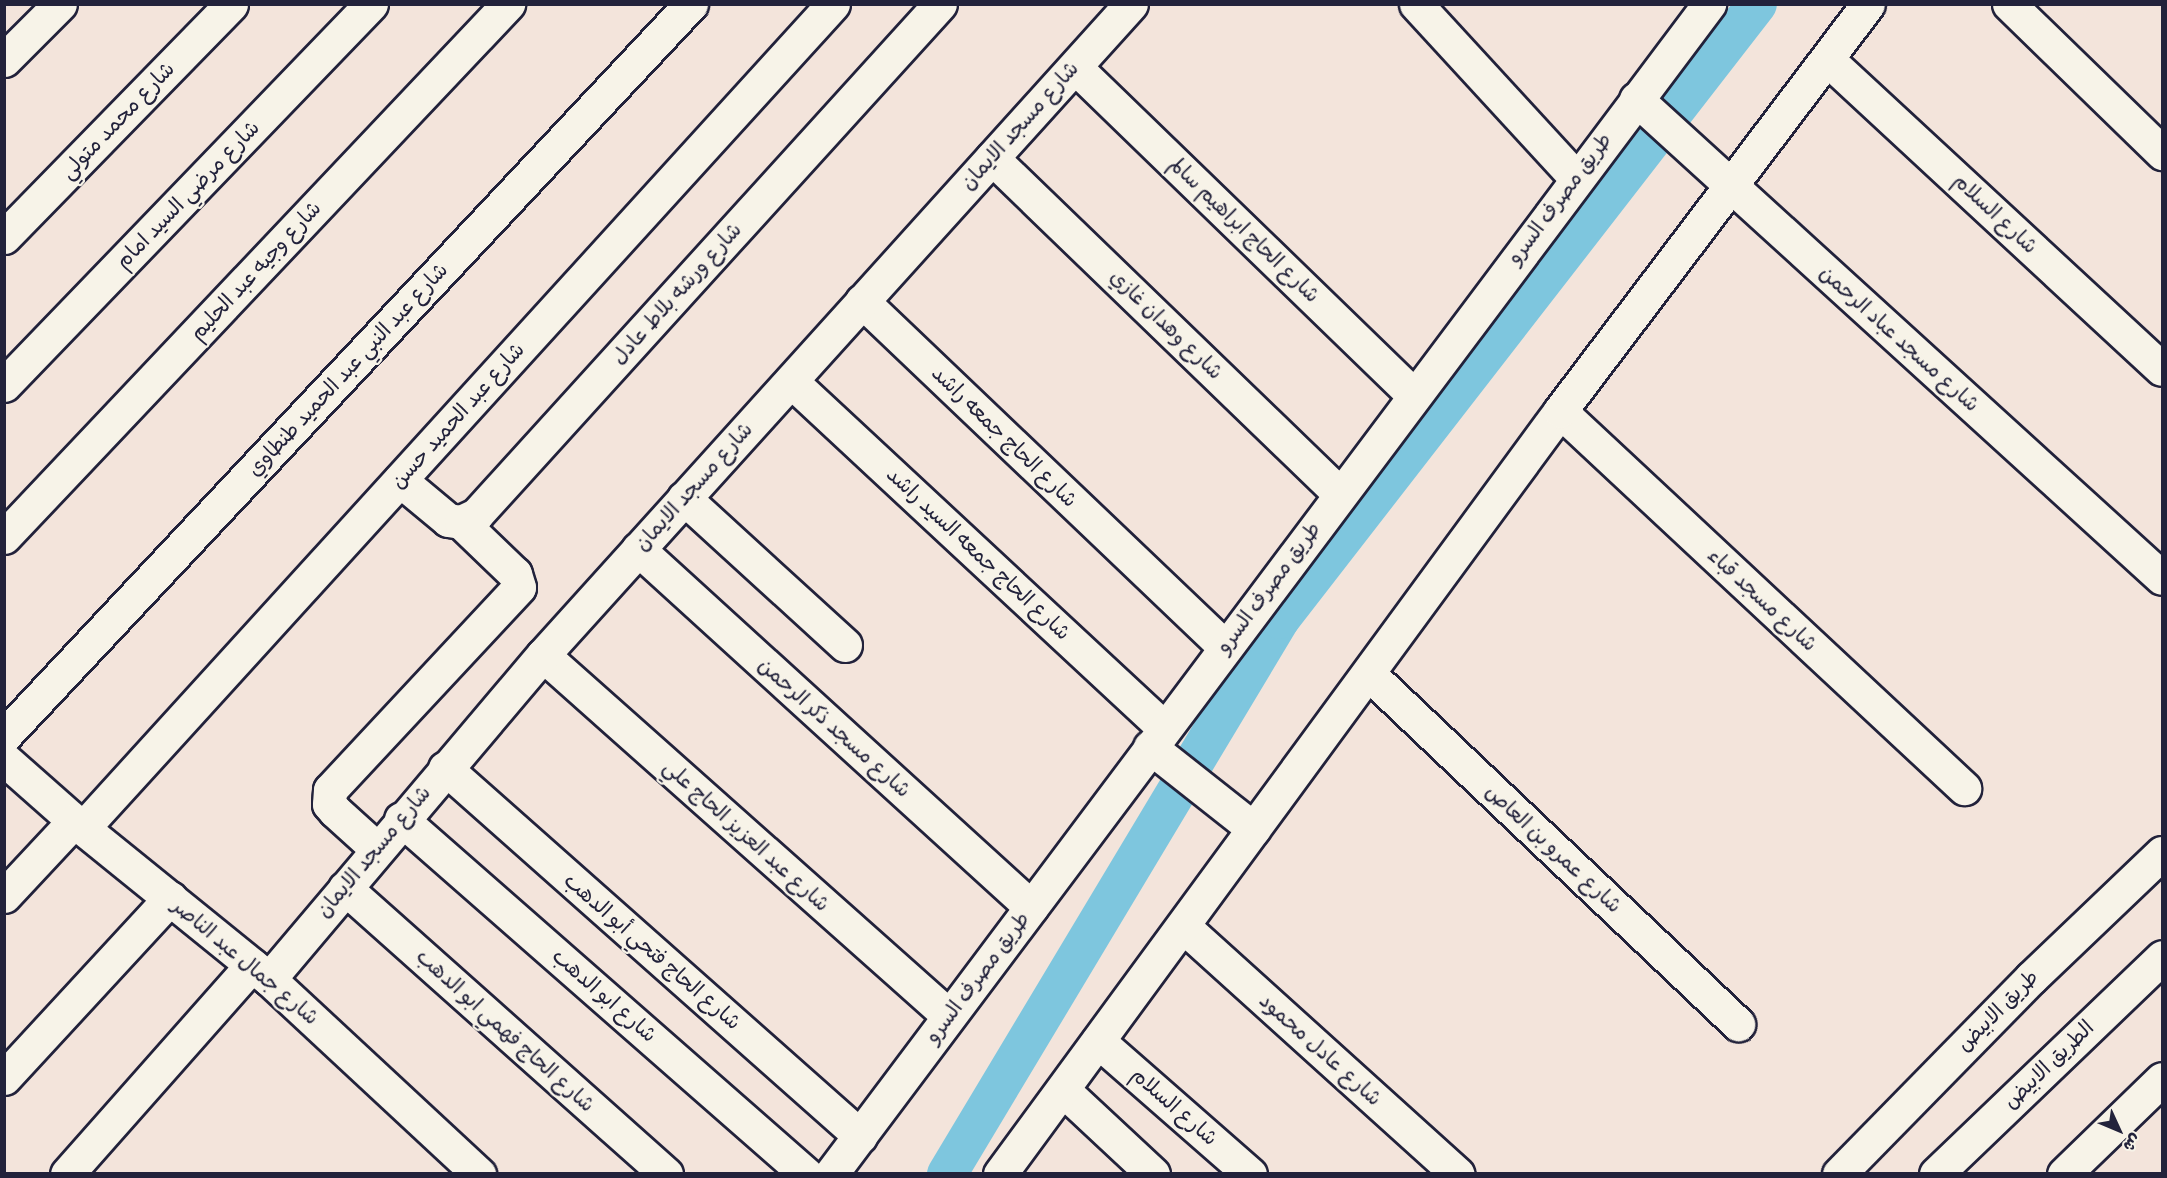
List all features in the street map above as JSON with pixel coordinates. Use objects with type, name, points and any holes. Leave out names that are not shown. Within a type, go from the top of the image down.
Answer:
[{"type":"street","points":[[4,60],[60,4]]},
{"type":"street","name":"شارع محمد متولي","points":[[4,237],[231,4]]},
{"type":"street","name":"شارع مرضي السيد امام","points":[[4,385],[371,4]]},
{"type":"street","name":"شارع وجيه عبد الحليم","points":[[4,537],[508,4]]},
{"type":"street","name":"شارع عبد النبي عبد الحميد طنطاوي","points":[[4,736],[691,4]]},
{"type":"street","name":"شارع عبد الحميد حسن","points":[[4,896],[79,825],[400,480],[833,4]]},
{"type":"street","name":"شارع ورشه بلاط عادل","points":[[461,522],[476,515],[940,4]]},
{"type":"street","name":"شارع مسجد الايمان","points":[[67,1173],[345,888],[444,768],[543,655],[1131,4]]},
{"type":"street","points":[[1416,4],[1576,178]]},
{"type":"street","name":"طريق مصرف السرو","points":[[831,1173],[1413,394],[1709,4]]},
{"type":"street","points":[[1000,1173],[1369,674],[1560,411],[1868,4]]},
{"type":"street","points":[[2009,4],[2163,153]]},
{"type":"street","name":"شارع السلام","points":[[1827,59],[2163,369]]},
{"type":"street","name":"شارع الحاج ابراهيم سالم","points":[[1075,67],[1413,394]]},
{"type":"street","name":"شارع مسجد عباد الرحمن","points":[[1636,99],[2162,578]]},
{"type":"street","name":"شارع وهدان غازي","points":[[992,158],[1339,493]]},
{"type":"street","name":"شارع الحاج جمعه راشد","points":[[862,302],[1225,647]]},
{"type":"street","name":"شارع الحاج جمعه السيد راشد","points":[[791,381],[1157,738],[1254,829]]},
{"type":"street","name":"شارع مسجد قباء","points":[[1560,411],[1964,788]]},
{"type":"street","points":[[377,849],[334,811],[329,804],[330,790],[519,587],[515,574],[461,522],[439,515],[400,480]]},
{"type":"street","points":[[684,498],[845,645]]},
{"type":"street","name":"شارع مسجد ذكر الرحمن","points":[[638,549],[1031,907]]},
{"type":"street","name":"شارع عبد العزيز الحاج علي","points":[[543,655],[949,1016]]},
{"type":"street","name":"شارع عمرو بن العاص","points":[[1369,674],[1738,1024]]},
{"type":"street","name":"شارع جمال عبد الناصر","points":[[4,759],[79,825],[261,972],[476,1172]]},
{"type":"street","name":"شارع الحاج فتحي أبو الدهب","points":[[444,768],[860,1136]]},
{"type":"street","name":"شارع ابو الدهب","points":[[401,819],[806,1173]]},
{"type":"street","name":"طريق الابيض","points":[[1839,1173],[2031,978],[2163,853]]},
{"type":"street","name":"شارع الحاج فهمي ابو الدهب","points":[[345,888],[666,1173]]},
{"type":"street","points":[[4,1078],[170,898]]},
{"type":"street","name":"شارع عادل محمود","points":[[1183,926],[1457,1173]]},
{"type":"street","name":"الطريق الابيض","points":[[1936,1173],[2163,957]]},
{"type":"street","name":"شارع السلام","points":[[1098,1041],[1250,1173]]},
{"type":"street","points":[[2064,1173],[2163,1079]]},
{"type":"street","points":[[1063,1090],[1153,1173]]},
{"type":"waterway","points":[[947,1174],[1280,619],[1757,4]]}]
